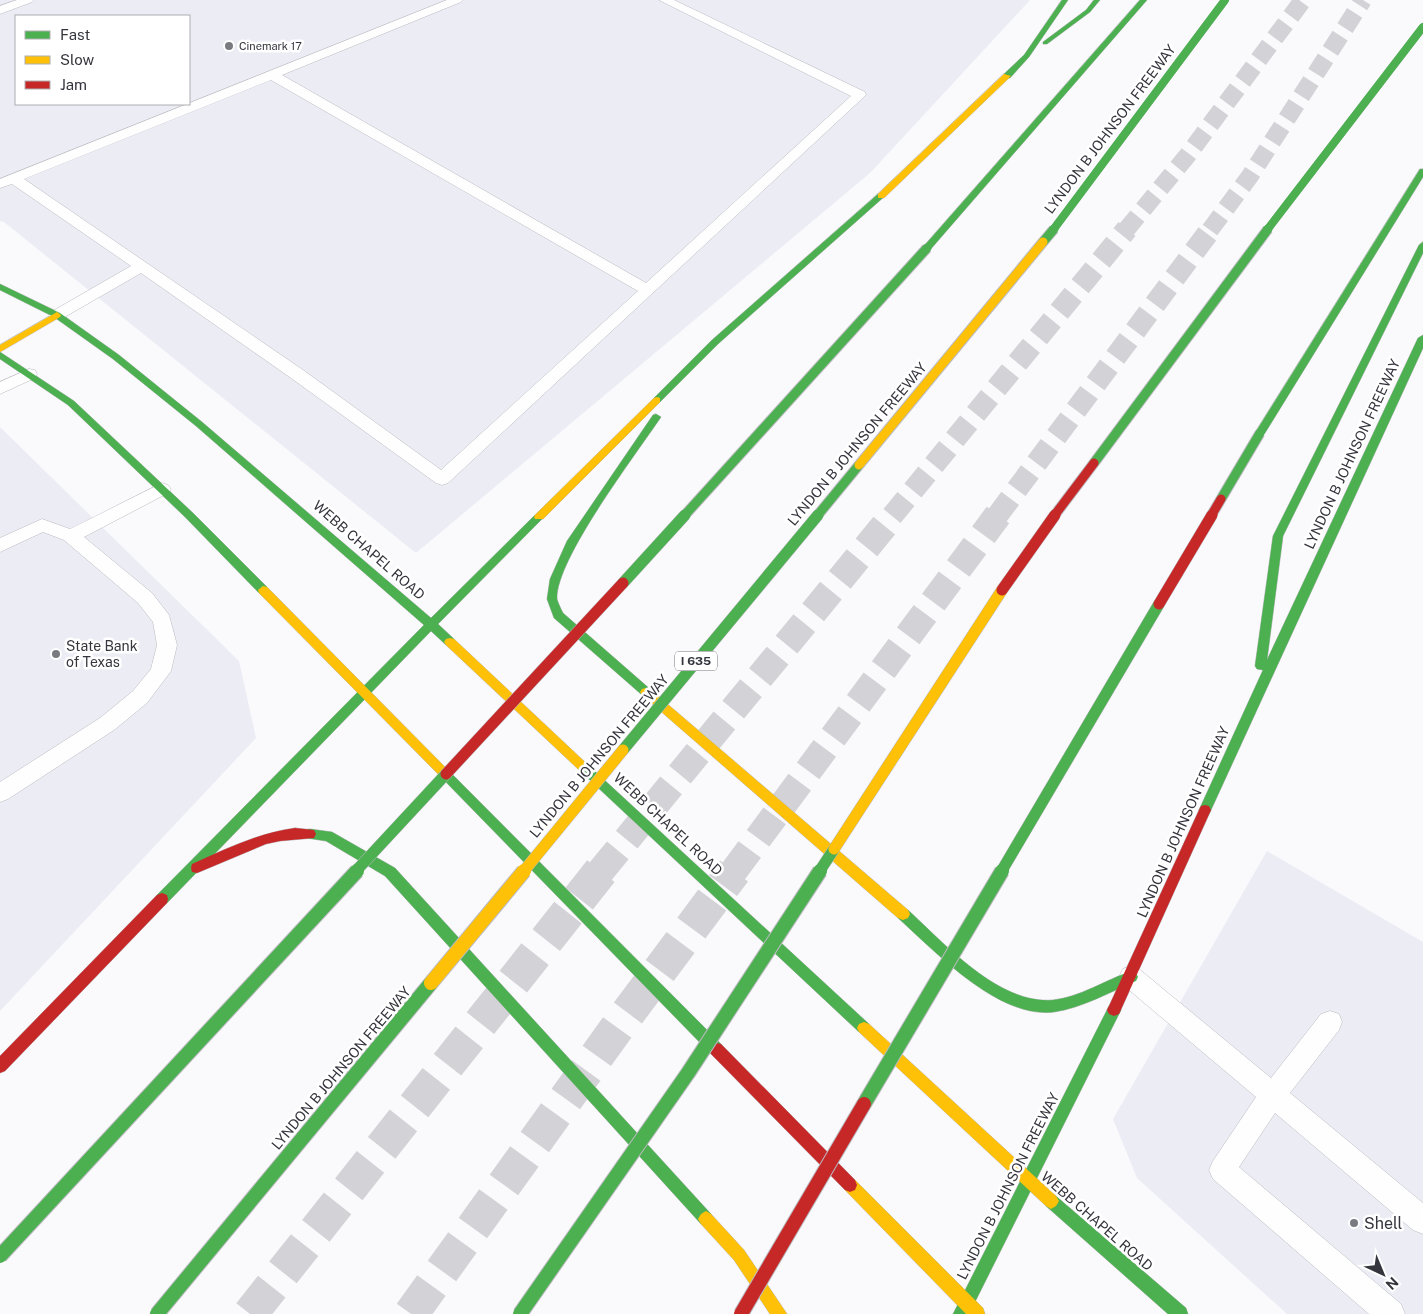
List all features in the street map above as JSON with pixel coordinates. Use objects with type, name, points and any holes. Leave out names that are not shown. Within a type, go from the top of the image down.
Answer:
[{"type":"main road","points":[[1028,56],[1065,0]]},
{"type":"main road","points":[[0,1066],[431,623],[715,342],[890,188],[1028,56],[1088,11],[1097,0]]},
{"type":"main road","points":[[0,1256],[682,518],[927,248],[1144,0]]},
{"type":"main road","name":"LYNDON B JOHNSON FREEWAY","points":[[157,1314],[1066,214],[1225,0]]},
{"type":"main road","points":[[520,1314],[688,1073],[1020,562],[1174,353],[1423,27]]},
{"type":"main road","points":[[741,1314],[1260,433],[1423,172]]},
{"type":"main road","points":[[1258,692],[1278,536],[1423,245]]},
{"type":"main road","name":"WEBB CHAPEL ROAD","points":[[0,286],[57,315],[152,385],[431,623],[1027,1180],[1180,1314]]},
{"type":"main road","points":[[0,349],[57,315]]},
{"type":"main road","name":"LYNDON B JOHNSON FREEWAY","points":[[963,1309],[1131,977],[1258,692],[1423,338]]},
{"type":"main road","points":[[0,355],[71,403],[162,489],[364,691],[963,1309],[977,1314]]},
{"type":"main road","points":[[691,366],[572,541],[555,579],[552,599],[558,615],[975,978],[1000,994],[1043,1006],[1061,1004],[1131,977]]},
{"type":"main road","points":[[185,874],[271,836],[296,833],[328,836],[390,872],[739,1255],[779,1314]]},
{"type":"lane","points":[[0,10],[28,0]]},
{"type":"lane","points":[[7,181],[456,0]]},
{"type":"lane","points":[[7,181],[141,267],[297,374],[442,479],[860,95],[665,0]]},
{"type":"lane","points":[[272,75],[648,290]]},
{"type":"lane","points":[[57,315],[141,267]]},
{"type":"lane","points":[[0,389],[29,374]]},
{"type":"lane","points":[[71,536],[162,489]]},
{"type":"lane","points":[[0,546],[42,525],[71,536],[144,598],[162,620],[167,645],[160,671],[140,697],[107,724],[0,793]]},
{"type":"lane","points":[[1131,977],[1423,1220]]},
{"type":"lane","points":[[1330,1022],[1273,1095],[1222,1170],[1391,1314]]},
{"type":"shaded area","points":[[0,0],[1030,0],[870,173],[416,553],[4,222],[0,221]]},
{"type":"shaded area","points":[[0,427],[239,661],[256,738],[0,1011]]},
{"type":"shaded area","points":[[1267,851],[1423,942],[1423,1314],[1287,1314],[1137,1178],[1113,1119]]},
{"type":"tunnel","points":[[1126,230],[1187,156],[1303,0]]},
{"type":"tunnel","points":[[1210,230],[1250,176],[1363,0]]},
{"type":"tunnel","points":[[892,516],[1127,229]]},
{"type":"tunnel","points":[[997,516],[1211,229]]},
{"type":"tunnel","points":[[600,872],[893,515]]},
{"type":"tunnel","points":[[733,872],[998,515]]},
{"type":"tunnel","points":[[250,1314],[601,871]]},
{"type":"tunnel","points":[[411,1314],[619,1025],[734,871]]},
{"type":"traffic: fast","points":[[1007,76],[1027,56],[1065,0]]},
{"type":"traffic: fast","points":[[1045,43],[1088,11],[1097,0]]},
{"type":"traffic: fast","points":[[927,248],[1144,0]]},
{"type":"traffic: fast","points":[[1043,242],[1066,214],[1225,0]]},
{"type":"traffic: fast","points":[[1094,463],[1240,266],[1423,27]]},
{"type":"traffic: fast","points":[[1260,433],[1423,171]]},
{"type":"traffic: fast","points":[[657,400],[715,342],[881,196]]},
{"type":"traffic: fast","points":[[1261,666],[1278,536],[1423,245]]},
{"type":"traffic: fast","points":[[623,583],[927,248]]},
{"type":"traffic: fast","points":[[0,287],[57,315],[116,357],[199,424],[398,594],[450,642]]},
{"type":"traffic: fast","points":[[1205,810],[1423,338]]},
{"type":"traffic: fast","points":[[0,355],[71,403],[189,515],[263,590]]},
{"type":"traffic: fast","points":[[646,692],[558,615],[552,599],[555,579],[572,541],[656,417]]},
{"type":"traffic: fast","points":[[1221,499],[1260,433]]},
{"type":"traffic: fast","points":[[623,750],[859,465]]},
{"type":"traffic: fast","points":[[162,899],[364,691],[539,517]]},
{"type":"traffic: fast","points":[[864,1104],[1159,604]]},
{"type":"traffic: fast","points":[[582,766],[864,1028]]},
{"type":"traffic: fast","points":[[443,772],[716,1049]]},
{"type":"traffic: fast","points":[[0,1256],[446,774]]},
{"type":"traffic: fast","points":[[310,834],[328,836],[390,872],[706,1219]]},
{"type":"traffic: fast","points":[[520,1314],[688,1073],[834,849]]},
{"type":"traffic: fast","points":[[903,914],[952,959],[991,988],[1012,999],[1032,1005],[1052,1006],[1062,1004],[1092,994],[1131,977]]},
{"type":"traffic: fast","points":[[157,1314],[431,983]]},
{"type":"traffic: fast","points":[[961,1314],[1114,1010]]},
{"type":"traffic: fast","points":[[1051,1201],[1180,1314]]},
{"type":"traffic: slow","points":[[881,196],[1007,76]]},
{"type":"traffic: slow","points":[[859,465],[1043,242]]},
{"type":"traffic: slow","points":[[0,349],[57,315]]},
{"type":"traffic: slow","points":[[539,517],[657,400]]},
{"type":"traffic: slow","points":[[263,590],[443,772]]},
{"type":"traffic: slow","points":[[834,849],[1002,590]]},
{"type":"traffic: slow","points":[[450,642],[582,766]]},
{"type":"traffic: slow","points":[[646,692],[903,914]]},
{"type":"traffic: slow","points":[[431,983],[623,750]]},
{"type":"traffic: slow","points":[[864,1028],[1051,1201]]},
{"type":"traffic: slow","points":[[850,1185],[977,1314]]},
{"type":"traffic: slow","points":[[706,1219],[739,1255],[779,1314]]},
{"type":"traffic: jam","points":[[1002,590],[1020,562],[1094,463]]},
{"type":"traffic: jam","points":[[1159,604],[1221,499]]},
{"type":"traffic: jam","points":[[446,774],[623,583]]},
{"type":"traffic: jam","points":[[1114,1010],[1205,810]]},
{"type":"traffic: jam","points":[[197,868],[238,849],[266,839],[280,835],[310,834]]},
{"type":"traffic: jam","points":[[0,1066],[162,899]]},
{"type":"traffic: jam","points":[[716,1049],[850,1185]]},
{"type":"traffic: jam","points":[[741,1314],[864,1104]]},
{"type":"place","name":"Cinemark 17","points":[[229,46]]},
{"type":"place","name":"State Bank of Texas","points":[[56,654]]},
{"type":"place","name":"Shell","points":[[1354,1223]]}]
